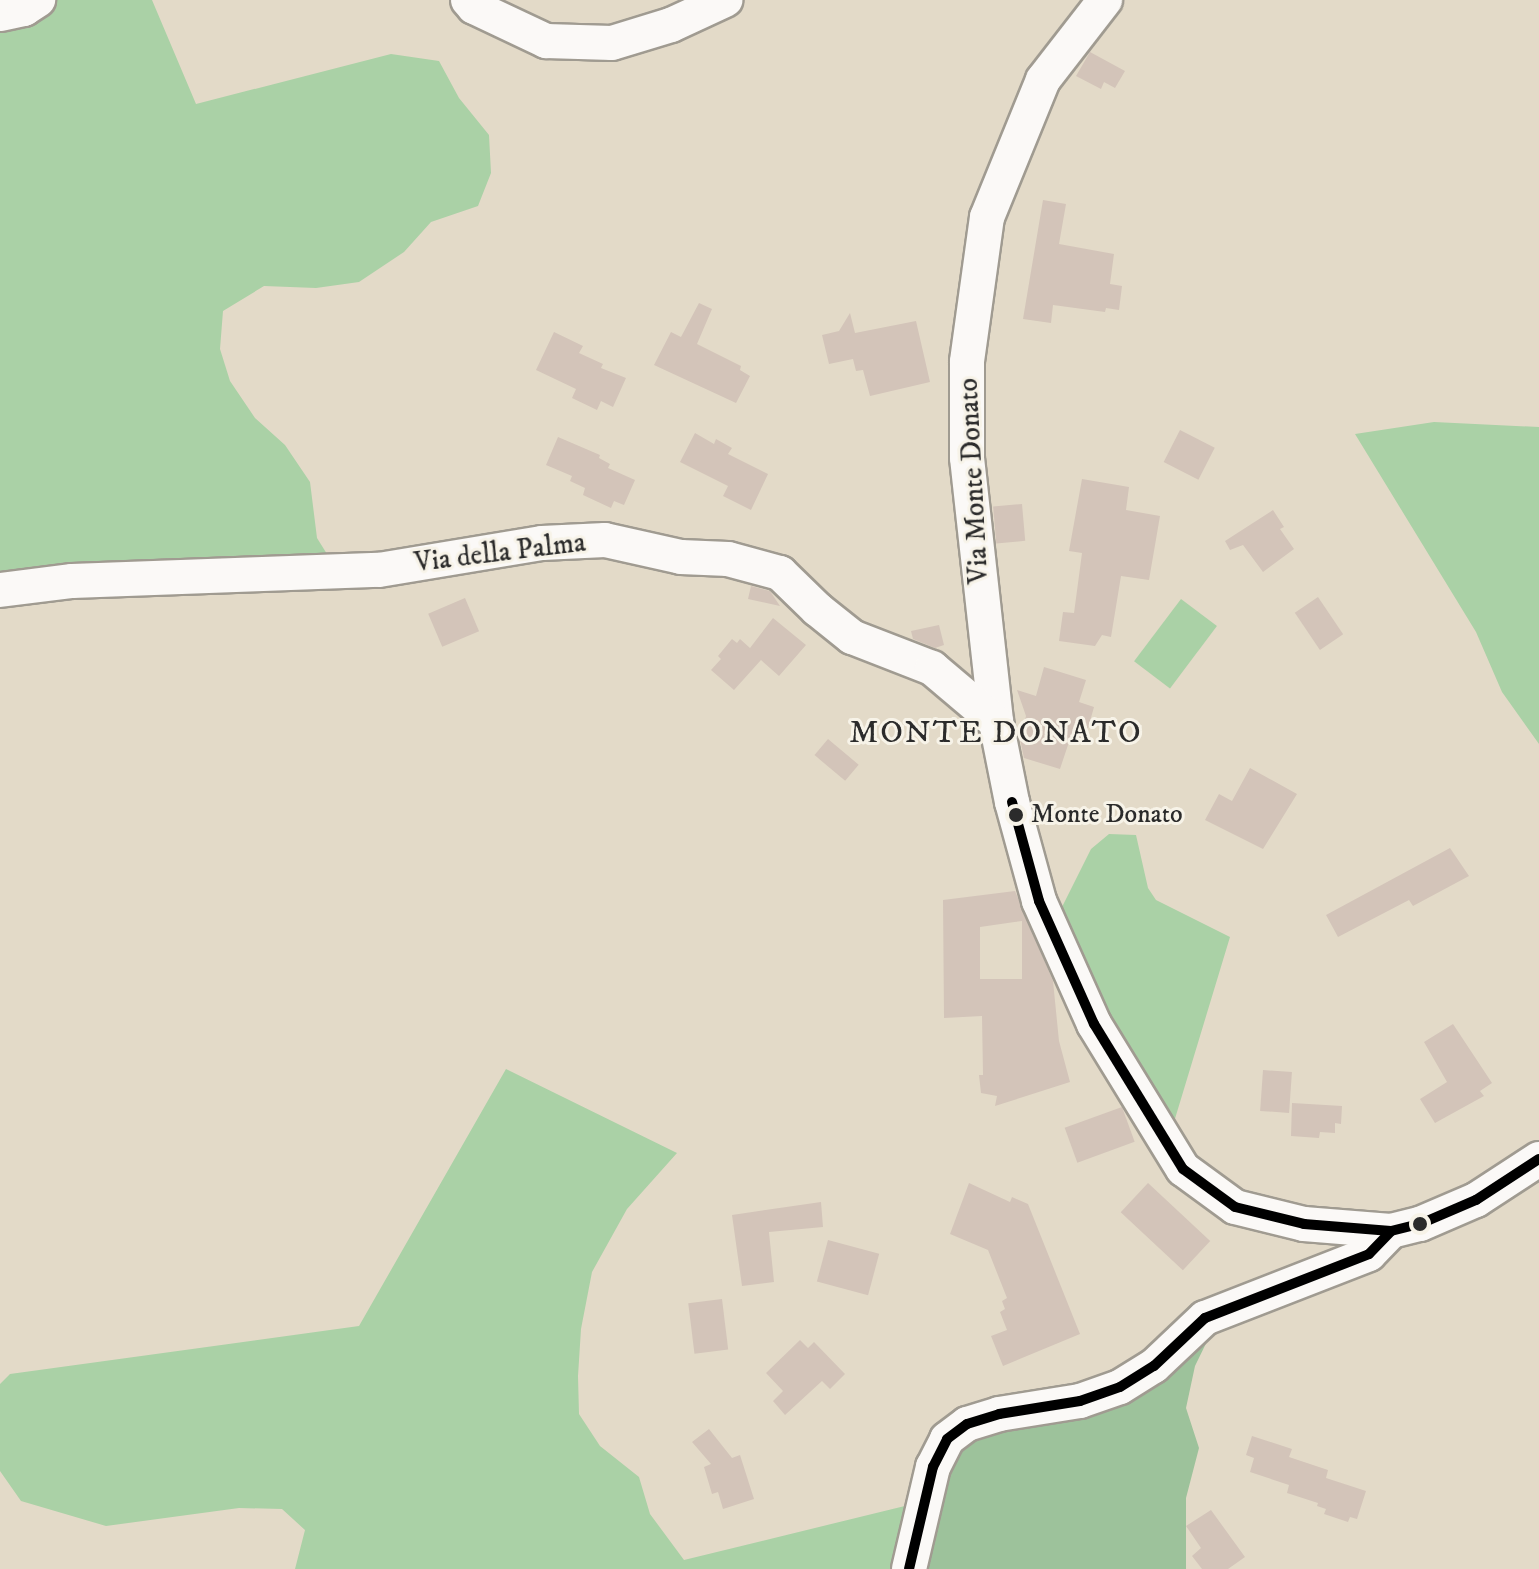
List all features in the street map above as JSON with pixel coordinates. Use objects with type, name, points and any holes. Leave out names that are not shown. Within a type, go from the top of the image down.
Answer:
[{"type":"street","points":[[0,14],[24,9],[38,0]]},
{"type":"street","points":[[468,0],[474,7],[546,41],[612,43],[671,25],[725,0]]},
{"type":"street","name":"Via Monte Donato","points":[[1105,0],[1043,80],[987,217],[967,362],[967,458],[996,722],[1012,802],[1039,901],[1094,1024],[1183,1169],[1235,1207],[1304,1224],[1391,1231]]},
{"type":"street","name":"Via della Palma","points":[[0,590],[72,581],[379,570],[542,543],[605,540],[681,557],[728,559],[780,573],[852,637],[932,668],[996,722]]},
{"type":"street","points":[[909,1569],[933,1467],[947,1439],[967,1424],[999,1414],[1080,1401],[1120,1387],[1154,1366],[1205,1318],[1369,1254],[1391,1231],[1420,1224],[1476,1200],[1539,1159]]},
{"type":"green space","points":[[30,0],[152,0],[196,104],[391,54],[439,61],[459,98],[489,135],[491,173],[478,206],[431,222],[404,252],[359,282],[316,288],[264,286],[223,311],[220,349],[230,381],[255,418],[285,445],[310,482],[317,538],[337,570],[0,589],[0,9]]},
{"type":"green space","points":[[1434,422],[1539,427],[1539,744],[1502,692],[1476,632],[1355,434]]},
{"type":"green space","points":[[1181,599],[1217,626],[1170,688],[1134,661]]},
{"type":"green space","points":[[1109,834],[1136,835],[1148,888],[1156,900],[1230,937],[1174,1122],[1094,986],[1062,907],[1091,849]]},
{"type":"green space","points":[[506,1069],[677,1153],[627,1209],[592,1272],[581,1329],[578,1376],[579,1414],[600,1446],[639,1477],[650,1514],[684,1560],[913,1504],[900,1569],[295,1569],[305,1530],[282,1509],[239,1508],[106,1526],[21,1501],[0,1471],[0,1384],[10,1374],[359,1326]]},
{"type":"green space","points":[[1214,1327],[1195,1366],[1186,1408],[1199,1448],[1186,1498],[1186,1569],[909,1569],[947,1439],[1080,1401]]},
{"type":"building","points":[[1090,52],[1125,71],[1115,88],[1104,82],[1101,89],[1076,76]]},
{"type":"building","points":[[1043,200],[1066,204],[1059,244],[1114,254],[1110,284],[1122,286],[1119,310],[1106,308],[1105,312],[1053,305],[1051,323],[1023,319]]},
{"type":"building","points":[[699,303],[712,309],[697,344],[741,366],[740,370],[750,376],[736,403],[654,365],[671,332],[681,337]]},
{"type":"building","points":[[850,313],[855,333],[916,321],[930,382],[870,396],[863,370],[856,371],[853,359],[829,364],[822,335],[839,331]]},
{"type":"building","points":[[554,332],[583,346],[579,353],[603,364],[601,368],[626,378],[613,407],[601,401],[597,410],[572,398],[576,389],[536,370]]},
{"type":"building","points":[[1180,430],[1215,448],[1198,480],[1164,462]]},
{"type":"building","points":[[695,433],[714,444],[716,439],[732,448],[728,454],[768,474],[751,510],[723,496],[728,486],[680,462]]},
{"type":"building","points":[[558,437],[600,455],[599,458],[610,464],[608,468],[635,480],[624,505],[614,501],[611,508],[583,495],[585,488],[570,481],[572,476],[546,465]]},
{"type":"building","points":[[1082,479],[1129,487],[1126,510],[1160,516],[1149,580],[1121,576],[1111,637],[1102,635],[1095,646],[1059,641],[1063,612],[1074,613],[1082,553],[1069,551]]},
{"type":"building","points":[[1022,504],[1025,541],[996,543],[993,507]]},
{"type":"building","points":[[1273,510],[1284,527],[1280,529],[1294,549],[1263,572],[1243,545],[1230,550],[1225,541]]},
{"type":"building","points":[[751,586],[770,591],[780,606],[748,599]]},
{"type":"building","points":[[1318,597],[1343,634],[1320,650],[1295,613]]},
{"type":"building","points":[[465,598],[479,631],[442,647],[428,614]]},
{"type":"building","points":[[773,618],[806,645],[779,676],[761,660],[734,690],[711,670],[721,659],[718,656],[732,639],[737,643],[740,639],[750,648]]},
{"type":"building","points":[[939,625],[944,645],[935,648],[913,639],[911,631]]},
{"type":"building","points":[[1044,667],[1086,680],[1079,702],[1094,707],[1085,739],[1071,736],[1060,769],[1024,758],[1020,739],[1026,716],[1017,690],[1036,696]]},
{"type":"building","points":[[828,739],[859,765],[845,781],[815,755]]},
{"type":"building","points":[[1250,768],[1297,794],[1263,849],[1205,820],[1219,794],[1232,801]]},
{"type":"building","points":[[1450,848],[1469,876],[1413,906],[1409,900],[1338,937],[1326,915]]},
{"type":"building","points":[[1015,891],[1053,981],[1059,1041],[1070,1082],[995,1106],[997,1096],[981,1093],[982,1016],[944,1018],[943,900]],"holes":[[[1022,921],[1022,979],[980,979],[980,927]]]},
{"type":"building","points":[[1453,1024],[1492,1083],[1480,1091],[1484,1096],[1435,1123],[1420,1099],[1447,1082],[1424,1042]]},
{"type":"building","points":[[1263,1070],[1292,1072],[1289,1113],[1260,1111]]},
{"type":"building","points":[[1292,1103],[1342,1106],[1341,1124],[1335,1123],[1335,1133],[1320,1132],[1319,1138],[1291,1136]]},
{"type":"building","points":[[1122,1107],[1135,1142],[1077,1163],[1065,1128]]},
{"type":"building","points":[[969,1183],[1010,1202],[1012,1197],[1028,1204],[1080,1334],[1003,1366],[991,1336],[1007,1330],[1000,1312],[1005,1309],[1002,1301],[1007,1298],[988,1250],[950,1234]]},
{"type":"building","points":[[1148,1183],[1210,1241],[1183,1270],[1121,1212]]},
{"type":"building","points":[[821,1202],[823,1227],[769,1232],[774,1282],[742,1286],[732,1215]]},
{"type":"building","points":[[828,1240],[879,1254],[868,1295],[817,1282]]},
{"type":"building","points":[[722,1299],[728,1350],[694,1354],[688,1303]]},
{"type":"building","points":[[800,1340],[808,1348],[814,1342],[845,1374],[830,1389],[822,1381],[785,1415],[773,1401],[783,1391],[766,1373]]},
{"type":"building","points":[[709,1429],[732,1458],[740,1455],[754,1499],[723,1509],[718,1492],[712,1494],[704,1467],[711,1464],[692,1442]]},
{"type":"building","points":[[1252,1436],[1292,1449],[1289,1457],[1328,1470],[1326,1478],[1366,1491],[1357,1519],[1350,1517],[1348,1522],[1324,1514],[1326,1509],[1317,1506],[1318,1503],[1287,1493],[1289,1485],[1250,1472],[1254,1458],[1246,1455]]},
{"type":"building","points":[[1211,1510],[1245,1557],[1228,1569],[1202,1569],[1192,1556],[1201,1548],[1186,1526]]},
{"type":"transit line","points":[[1012,802],[1039,901],[1094,1024],[1183,1169],[1235,1207],[1304,1224],[1391,1231],[1420,1224],[1476,1200],[1539,1159]]},
{"type":"transit line","points":[[909,1569],[933,1467],[947,1439],[967,1424],[999,1414],[1080,1401],[1120,1387],[1154,1366],[1205,1318],[1369,1254],[1391,1231]]},
{"type":"place","name":"Monte Donato","points":[[1016,815]]},
{"type":"district","name":"MONTE DONATO","points":[[996,733]]}]
